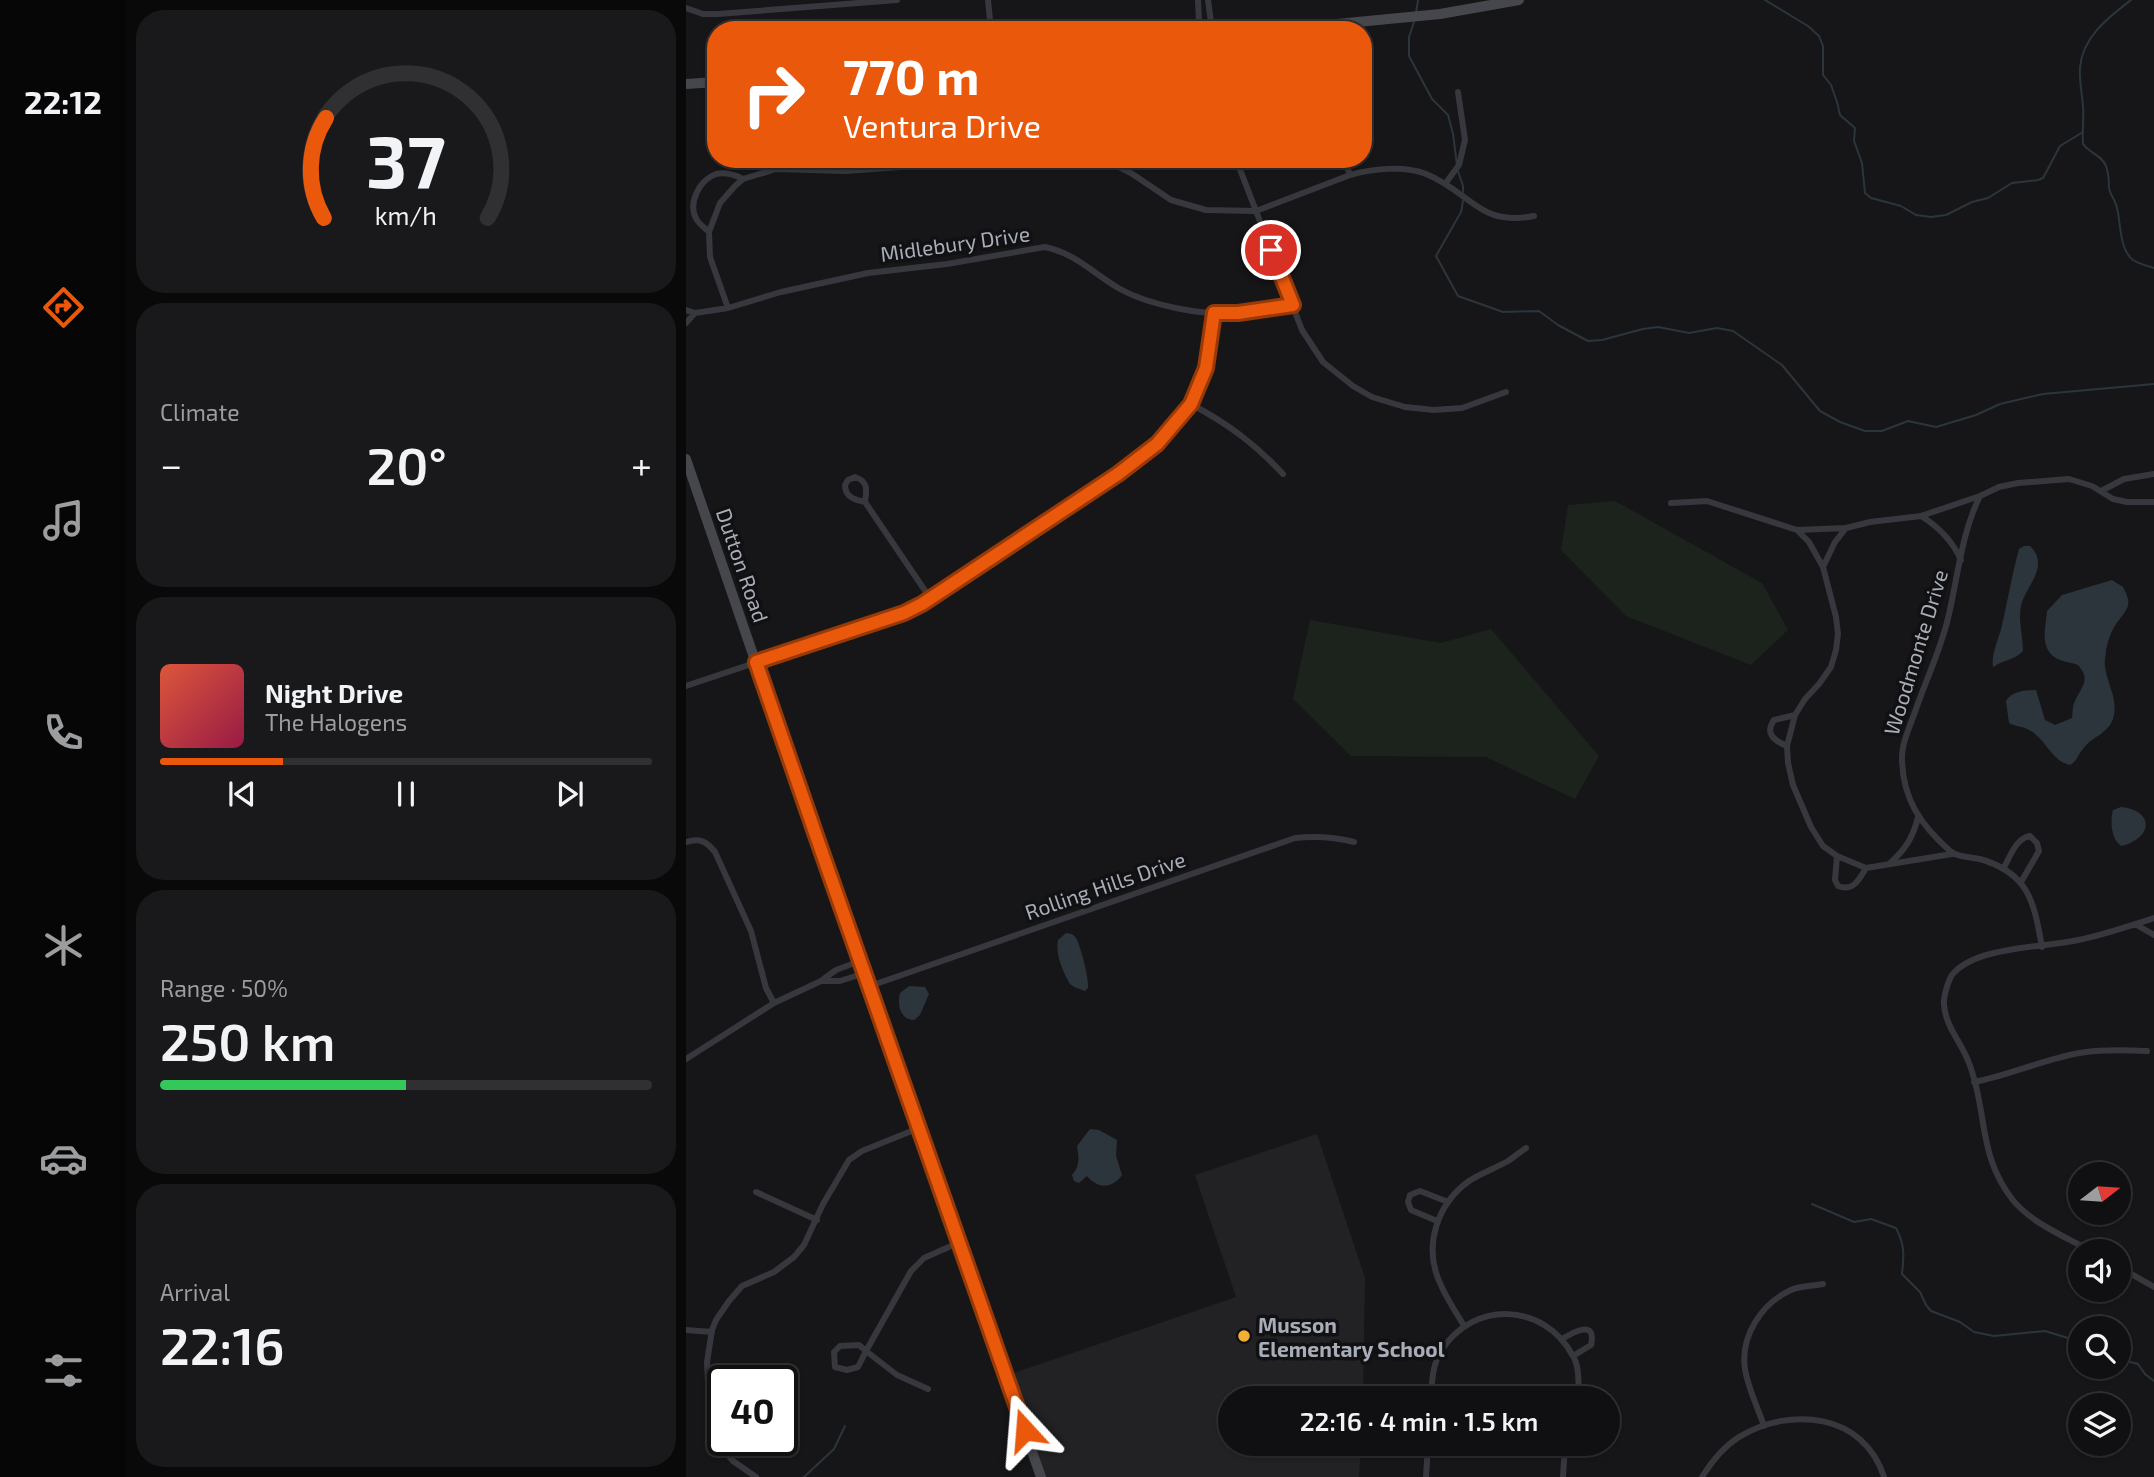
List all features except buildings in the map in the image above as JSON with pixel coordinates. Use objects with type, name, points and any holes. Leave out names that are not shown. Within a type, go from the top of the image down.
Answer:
[{"type":"street","points":[[686,8],[718,14],[840,2],[897,0]]},
{"type":"street","points":[[988,0],[991,21]]},
{"type":"street","points":[[1198,0],[1199,21]]},
{"type":"street","points":[[1208,0],[1211,21]]},
{"type":"street","points":[[1367,21],[1448,13],[1519,0]]},
{"type":"street","points":[[686,84],[707,83]]},
{"type":"street","points":[[1445,184],[1459,165],[1465,140],[1458,92]]},
{"type":"street","points":[[728,308],[710,257],[709,232],[720,203],[735,186],[743,179],[776,169],[845,171],[881,168]]},
{"type":"street","points":[[1121,168],[1171,200],[1206,210],[1256,211],[1363,171],[1387,168],[1424,173],[1445,184],[1482,211],[1496,217],[1517,219],[1534,216]]},
{"type":"street","points":[[1239,168],[1302,330],[1323,362],[1372,397],[1405,407],[1434,410],[1462,408],[1506,392]]},
{"type":"street","points":[[1347,168],[1350,176]]},
{"type":"street","points":[[709,232],[697,220],[693,210],[695,195],[703,183],[717,174],[743,179]]},
{"type":"street","name":"Midlebury Drive","points":[[686,310],[695,313],[728,308],[782,292],[867,274],[947,264],[1045,247],[1058,250],[1082,262],[1121,290],[1184,310],[1238,313],[1293,305]]},
{"type":"street","points":[[686,323],[695,313]]},
{"type":"street","points":[[686,686],[904,613],[1118,474],[1157,444],[1191,404],[1206,368],[1214,313]]},
{"type":"street","points":[[1191,404],[1226,423],[1262,451],[1283,474]]},
{"type":"street","name":"Dutton Road","points":[[686,461],[1041,1477]]},
{"type":"street","points":[[2101,491],[2124,479],[2154,474]]},
{"type":"street","points":[[1671,503],[1707,501],[1797,530],[1846,528],[1870,522],[1921,516],[2008,484],[2069,479],[2092,486],[2112,499],[2154,502]]},
{"type":"street","name":"Woodmonte Drive","points":[[1952,854],[1918,817],[1910,803],[1902,756],[1926,679],[1941,643],[1972,513],[1980,496]]},
{"type":"street","points":[[865,502],[930,598]]},
{"type":"street","points":[[1921,516],[1944,533],[1955,546],[1961,561]]},
{"type":"street","points":[[1823,567],[1835,542],[1846,528]]},
{"type":"street","points":[[1797,530],[1809,542],[1823,567],[1838,634],[1831,667],[1795,715],[1787,746],[1793,785],[1811,827],[1823,846],[1837,856],[1866,868],[1952,854],[1977,858],[2003,869],[2021,882],[2028,892],[2035,908],[2042,947]]},
{"type":"street","points":[[1787,746],[1773,738],[1770,726],[1773,720],[1795,715]]},
{"type":"street","points":[[1888,866],[1905,849],[1914,833],[1918,817]]},
{"type":"street","points":[[2003,869],[2024,836],[2035,839],[2039,851],[2021,882]]},
{"type":"street","name":"Rolling Hills Drive","points":[[870,986],[1295,838],[1334,837],[1354,842]]},
{"type":"street","points":[[686,842],[696,839],[706,841],[715,852],[751,930],[766,988],[774,1003]]},
{"type":"street","points":[[1837,856],[1835,880],[1838,886],[1851,887],[1866,868]]},
{"type":"street","points":[[2070,1239],[2034,1219],[2014,1202],[2000,1182],[1991,1164],[1969,1063],[1949,1028],[1943,1003],[1951,976],[1969,962],[2000,950],[2042,947],[2079,940],[2154,918]]},
{"type":"street","points":[[2135,924],[2154,935]]},
{"type":"street","points":[[686,1059],[774,1003],[821,982],[836,970],[860,961]]},
{"type":"street","points":[[836,970],[839,981]]},
{"type":"street","points":[[821,982],[839,981],[865,973]]},
{"type":"street","points":[[1974,1082],[1994,1079],[2084,1052],[2147,1051]]},
{"type":"street","points":[[755,1477],[733,1461],[723,1449],[710,1424],[707,1362],[716,1320],[742,1286],[774,1272],[794,1257],[804,1245],[836,1180],[849,1160],[862,1151],[919,1128]]},
{"type":"street","points":[[1464,1325],[1436,1274],[1433,1241],[1437,1222],[1448,1202],[1472,1179],[1509,1161],[1526,1148]]},
{"type":"street","points":[[1437,1222],[1411,1210],[1408,1202],[1410,1195],[1420,1191],[1448,1202]]},
{"type":"street","points":[[756,1192],[817,1220]]},
{"type":"street","points":[[928,1389],[897,1375],[866,1351],[859,1345],[840,1346],[834,1352],[835,1367],[847,1370],[858,1367],[866,1351],[911,1271],[924,1258],[960,1242]]},
{"type":"street","points":[[2131,1274],[2154,1287]]},
{"type":"street","points":[[1764,1426],[1745,1368],[1749,1334],[1762,1313],[1774,1301],[1793,1289],[1824,1284]]},
{"type":"street","points":[[1432,1386],[1436,1360],[1464,1325],[1500,1313],[1519,1315],[1547,1326],[1562,1339],[1576,1362],[1578,1386]]},
{"type":"street","points":[[1562,1339],[1584,1329],[1593,1337],[1591,1345],[1573,1356]]},
{"type":"street","points":[[686,1330],[712,1332]]},
{"type":"street","points":[[1702,1477],[1713,1460],[1740,1437],[1764,1426],[1790,1419],[1814,1419],[1837,1425],[1857,1437],[1871,1450],[1885,1477]]},
{"type":"street","points":[[1426,1477],[1427,1456]]},
{"type":"street","points":[[1563,1477],[1564,1456]]},
{"type":"shaded area","points":[[1615,501],[1762,583],[1788,630],[1751,665],[1626,616],[1561,550],[1568,505]]},
{"type":"shaded area","points":[[2030,546],[2038,561],[2035,576],[2021,606],[2023,651],[1993,667],[1994,651],[2019,549]]},
{"type":"shaded area","points":[[2112,580],[2123,587],[2128,598],[2127,608],[2112,630],[2106,650],[2106,673],[2115,705],[2113,719],[2107,729],[2087,745],[2070,765],[2058,759],[2031,731],[2009,723],[2006,701],[2015,693],[2036,690],[2045,720],[2055,725],[2072,718],[2074,703],[2085,679],[2078,665],[2058,659],[2047,649],[2047,611],[2062,595]]},
{"type":"shaded area","points":[[1310,620],[1441,643],[1491,629],[1599,756],[1575,799],[1486,757],[1351,756],[1293,699]]},
{"type":"shaded area","points":[[2121,807],[2140,813],[2146,825],[2140,837],[2121,846],[2115,839],[2112,824],[2113,810]]},
{"type":"shaded area","points":[[1066,933],[1075,936],[1080,948],[1088,983],[1085,991],[1070,984],[1060,963],[1058,940]]},
{"type":"shaded area","points":[[909,986],[925,987],[929,994],[920,1015],[914,1020],[905,1017],[899,1006],[900,993]]},
{"type":"shaded area","points":[[1090,1129],[1099,1130],[1117,1140],[1116,1156],[1122,1175],[1109,1185],[1100,1185],[1087,1176],[1079,1183],[1074,1181],[1072,1175],[1078,1162],[1077,1146]]},
{"type":"shaded area","name":"Musson Elementary School","points":[[1317,1134],[1365,1278],[1363,1386],[1218,1386],[1218,1456],[1360,1456],[1359,1477],[1046,1477],[1011,1374],[1236,1297],[1195,1175]]},
{"type":"waterway","points":[[1416,13],[1418,0]]},
{"type":"waterway","points":[[1765,0],[1808,26],[1819,36],[1823,46],[1823,75],[1831,85],[1840,115],[1855,128],[1854,141],[1862,163],[1865,193],[1871,198],[1901,206],[1916,215],[1946,215],[1972,202],[1988,198],[2012,183],[2043,178],[2060,146],[2083,132]]},
{"type":"waterway","points":[[2131,0],[2091,37],[2082,57],[2080,73],[2083,144],[2106,166],[2110,191],[2128,255],[2133,260],[2154,268]]},
{"type":"waterway","points":[[1414,22],[1409,37],[1409,56],[1432,99],[1448,115],[1457,165]]},
{"type":"waterway","points":[[1458,171],[1463,192]]},
{"type":"waterway","points":[[1463,201],[1461,212],[1436,256],[1458,296],[1503,312],[1539,311],[1588,341],[1658,327],[1689,333],[1717,328],[1733,331],[1782,365],[1820,411],[1865,431],[1882,431],[1908,421],[1936,427],[1976,415],[2000,404],[2043,394],[2154,384]]},
{"type":"waterway","points":[[1812,1204],[1854,1222],[1871,1219],[1896,1228],[1903,1251],[1902,1274],[1920,1292],[1931,1311],[1960,1322],[1974,1332],[1994,1336],[2045,1331],[2068,1338]]},
{"type":"waterway","points":[[2131,1362],[2138,1364],[2154,1381]]},
{"type":"waterway","points":[[804,1477],[834,1449],[845,1426]]},
{"type":"place","name":"Musson Elementary School","points":[[1244,1336]]},
{"type":"route","points":[[1025,1430],[756,662],[904,613],[922,604],[1118,474],[1157,444],[1191,404],[1206,368],[1214,313],[1238,313],[1293,305],[1271,250]]}]
